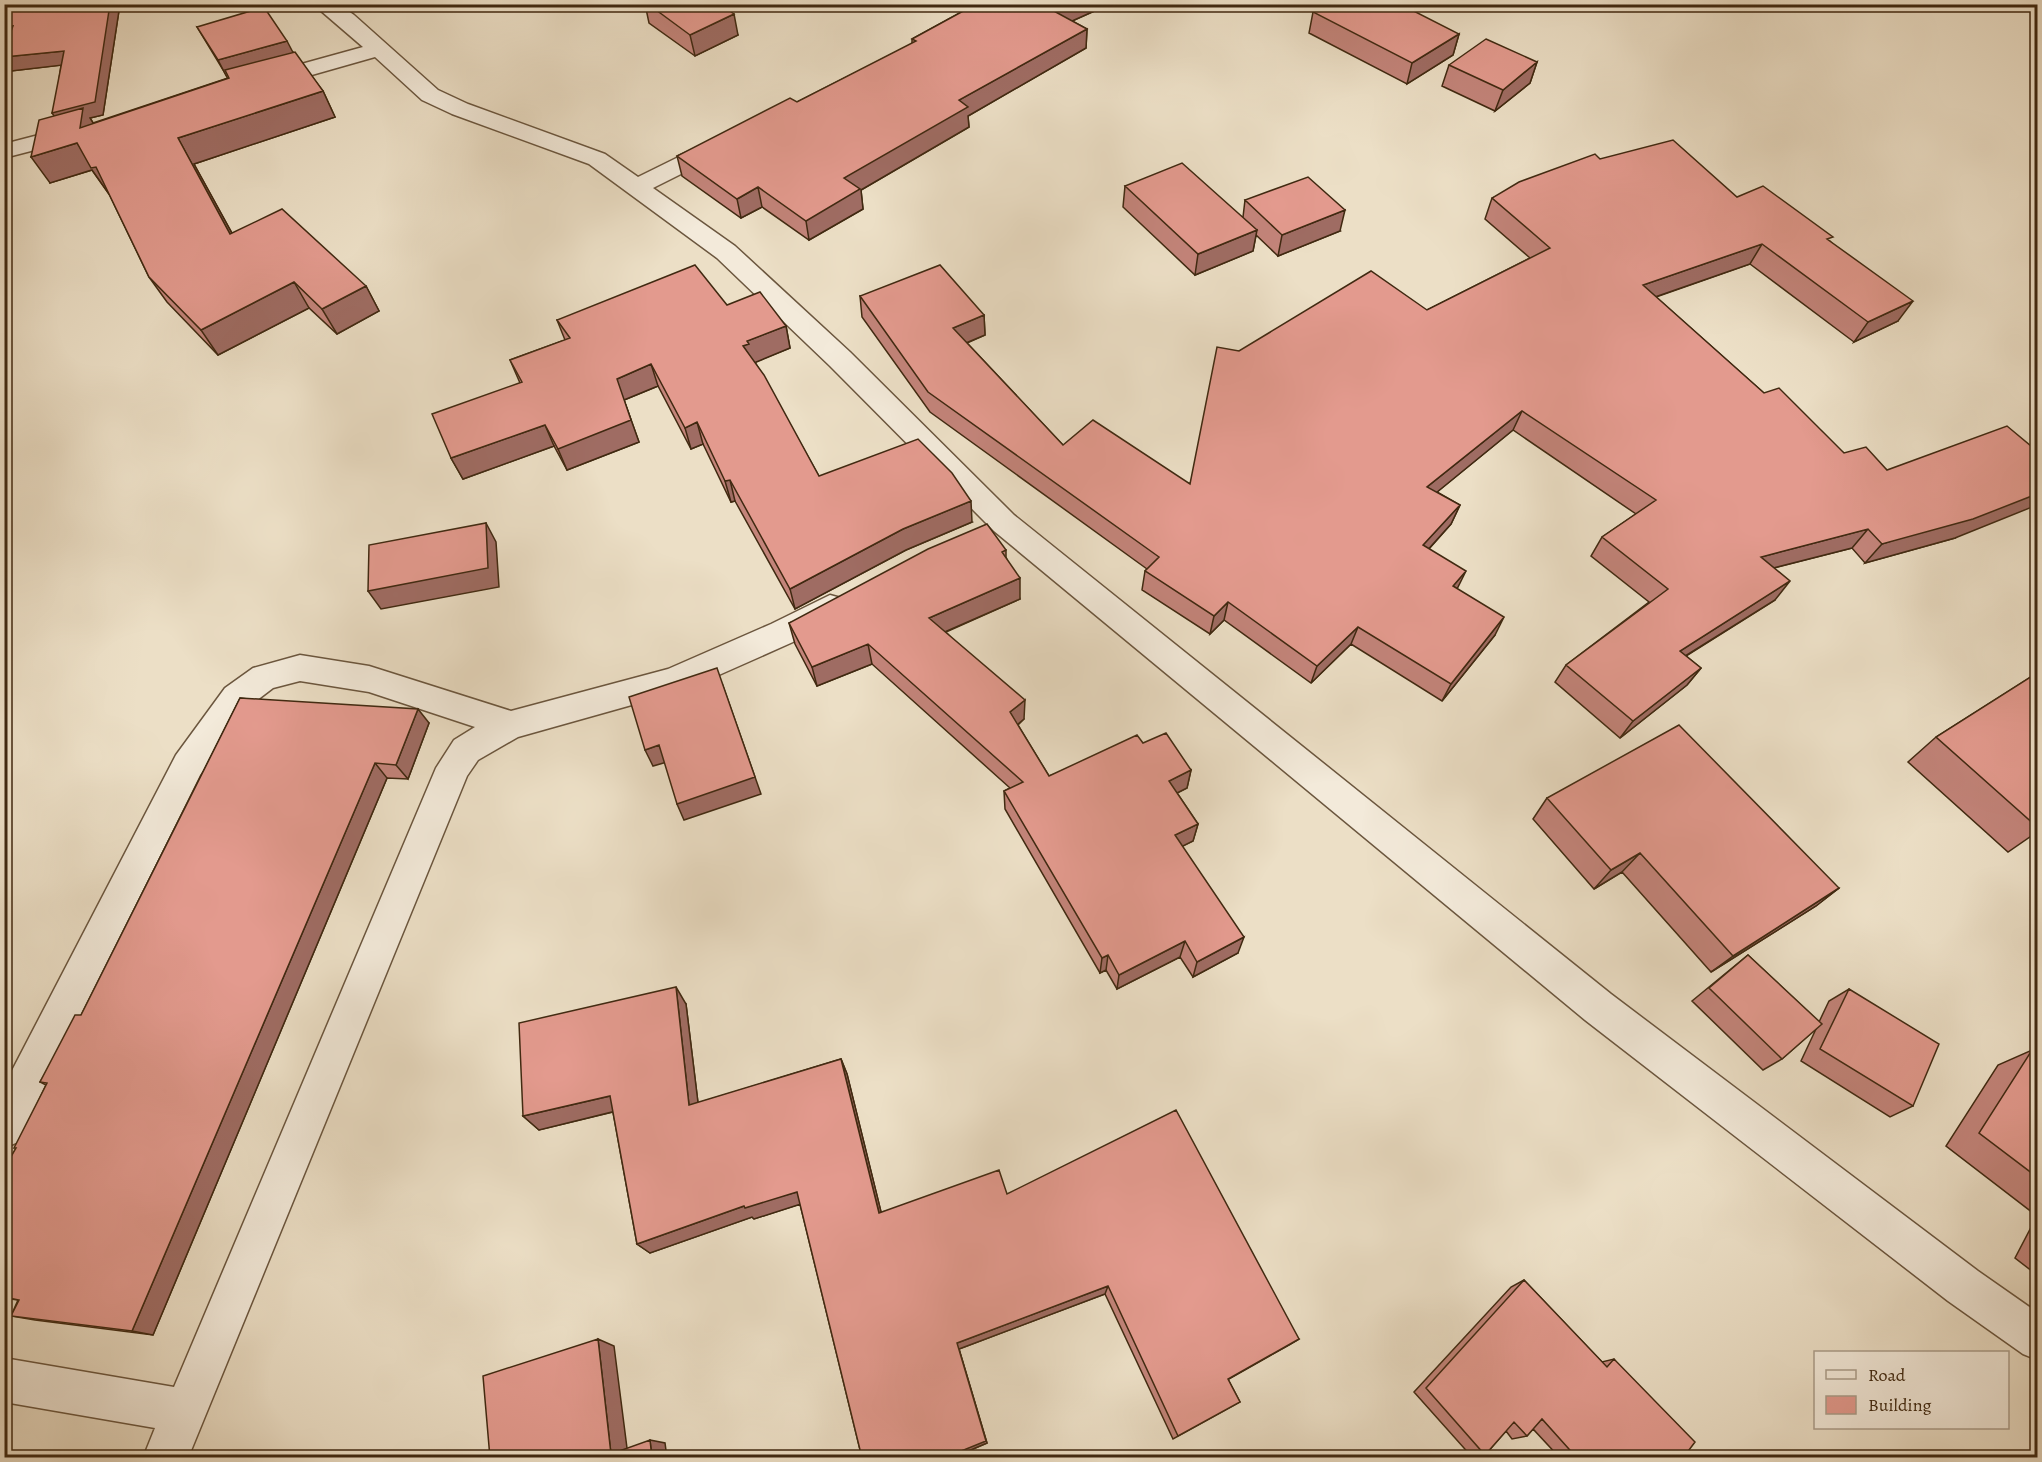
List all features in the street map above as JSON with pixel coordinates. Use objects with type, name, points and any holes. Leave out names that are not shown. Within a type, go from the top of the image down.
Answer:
[{"type":"street","points":[[323,4],[346,20],[430,95],[460,109],[597,159],[726,252],[840,359],[1004,523],[1598,1007],[1963,1286],[2037,1339]]},
{"type":"street","points":[[245,87],[379,49]]},
{"type":"street","points":[[4,151],[96,127]]},
{"type":"street","points":[[636,188],[741,134]]},
{"type":"street","points":[[972,537],[1004,523]]},
{"type":"street","points":[[165,1458],[453,768],[466,750],[511,725],[674,681],[782,633],[855,594]]},
{"type":"street","points":[[4,1128],[188,765],[236,698],[264,677],[300,668],[369,679],[511,725]]},
{"type":"street","points":[[4,1380],[186,1411]]},
{"type":"building","points":[[4,4],[110,4],[95,102],[52,113],[64,51],[4,57],[4,50],[13,26],[4,27]]},
{"type":"building","points":[[648,4],[720,4],[734,14],[690,35]]},
{"type":"building","points":[[976,4],[1065,4],[1052,10],[1087,29],[959,100],[968,107],[844,178],[860,189],[806,221],[758,187],[737,199],[677,156],[790,98],[797,102],[916,41],[912,39]]},
{"type":"building","points":[[1325,4],[1400,4],[1459,34],[1412,63],[1313,12]]},
{"type":"building","points":[[264,7],[287,41],[218,60],[197,27]]},
{"type":"building","points":[[1486,39],[1537,62],[1503,90],[1449,65]]},
{"type":"building","points":[[295,52],[323,91],[178,138],[230,234],[282,209],[366,286],[322,309],[294,282],[201,330],[149,277],[96,167],[91,168],[77,143],[31,157],[39,120],[83,108],[80,128],[229,78],[225,70]]},
{"type":"building","points":[[1673,140],[1737,197],[1763,186],[1833,237],[1827,239],[1913,301],[1868,322],[1762,244],[1643,285],[1764,393],[1779,388],[1844,453],[1866,447],[1887,470],[2007,426],[2037,451],[2037,494],[1973,519],[1882,544],[1868,529],[1761,557],[1790,581],[1680,651],[1701,668],[1633,721],[1566,665],[1668,589],[1602,537],[1656,500],[1522,411],[1427,487],[1460,505],[1423,545],[1466,571],[1453,586],[1504,617],[1451,684],[1358,627],[1317,666],[1228,602],[1214,616],[1145,571],[1159,557],[928,392],[860,296],[940,265],[984,315],[953,328],[1063,445],[1093,420],[1190,484],[1217,347],[1239,351],[1371,271],[1427,310],[1550,248],[1492,198],[1519,182],[1595,154],[1600,159]]},
{"type":"building","points":[[1182,163],[1257,230],[1198,254],[1125,186]]},
{"type":"building","points":[[1308,177],[1345,210],[1282,235],[1245,200]]},
{"type":"building","points":[[695,265],[727,305],[760,292],[786,326],[747,341],[749,344],[743,346],[764,375],[819,476],[918,439],[952,473],[971,501],[903,529],[790,589],[730,480],[725,481],[697,422],[685,428],[651,364],[617,379],[631,420],[558,449],[545,425],[451,458],[432,414],[522,382],[510,360],[570,338],[557,320]]},
{"type":"building","points":[[486,523],[488,568],[368,591],[369,545]]},
{"type":"building","points":[[987,524],[1006,550],[1002,552],[1020,578],[929,618],[1025,700],[1010,712],[1049,776],[1137,735],[1143,743],[1166,733],[1191,770],[1169,781],[1198,824],[1175,835],[1244,937],[1197,962],[1185,941],[1119,975],[1108,955],[1102,958],[1004,791],[1023,782],[868,644],[812,667],[789,623],[928,549]]},
{"type":"building","points":[[717,668],[755,777],[677,804],[659,745],[645,750],[629,697]]},
{"type":"building","points":[[2037,673],[2037,827],[1936,737]]},
{"type":"building","points":[[240,698],[418,709],[396,765],[375,763],[132,1331],[11,1316],[19,1300],[4,1297],[4,1169],[47,1083],[40,1082],[75,1015],[81,1015]]},
{"type":"building","points":[[1679,725],[1839,888],[1733,956],[1640,853],[1611,870],[1547,798]]},
{"type":"building","points":[[1748,955],[1822,1024],[1782,1059],[1709,988]]},
{"type":"building","points":[[676,987],[689,1105],[841,1059],[879,1213],[999,1170],[1007,1194],[1176,1110],[1299,1339],[1228,1379],[1240,1402],[1178,1436],[1108,1286],[957,1343],[986,1441],[944,1458],[862,1458],[797,1192],[745,1208],[744,1206],[637,1244],[610,1096],[523,1116],[519,1023]]},
{"type":"building","points":[[1849,989],[1939,1044],[1913,1106],[1820,1049]]},
{"type":"building","points":[[2032,1050],[2037,1054],[2037,1177],[1979,1133]]},
{"type":"building","points":[[1524,1280],[1607,1367],[1614,1359],[1695,1442],[1683,1458],[1577,1458],[1542,1419],[1527,1436],[1514,1422],[1485,1455],[1426,1388]]},
{"type":"building","points":[[598,1339],[611,1454],[650,1440],[652,1458],[490,1458],[483,1376]]}]
